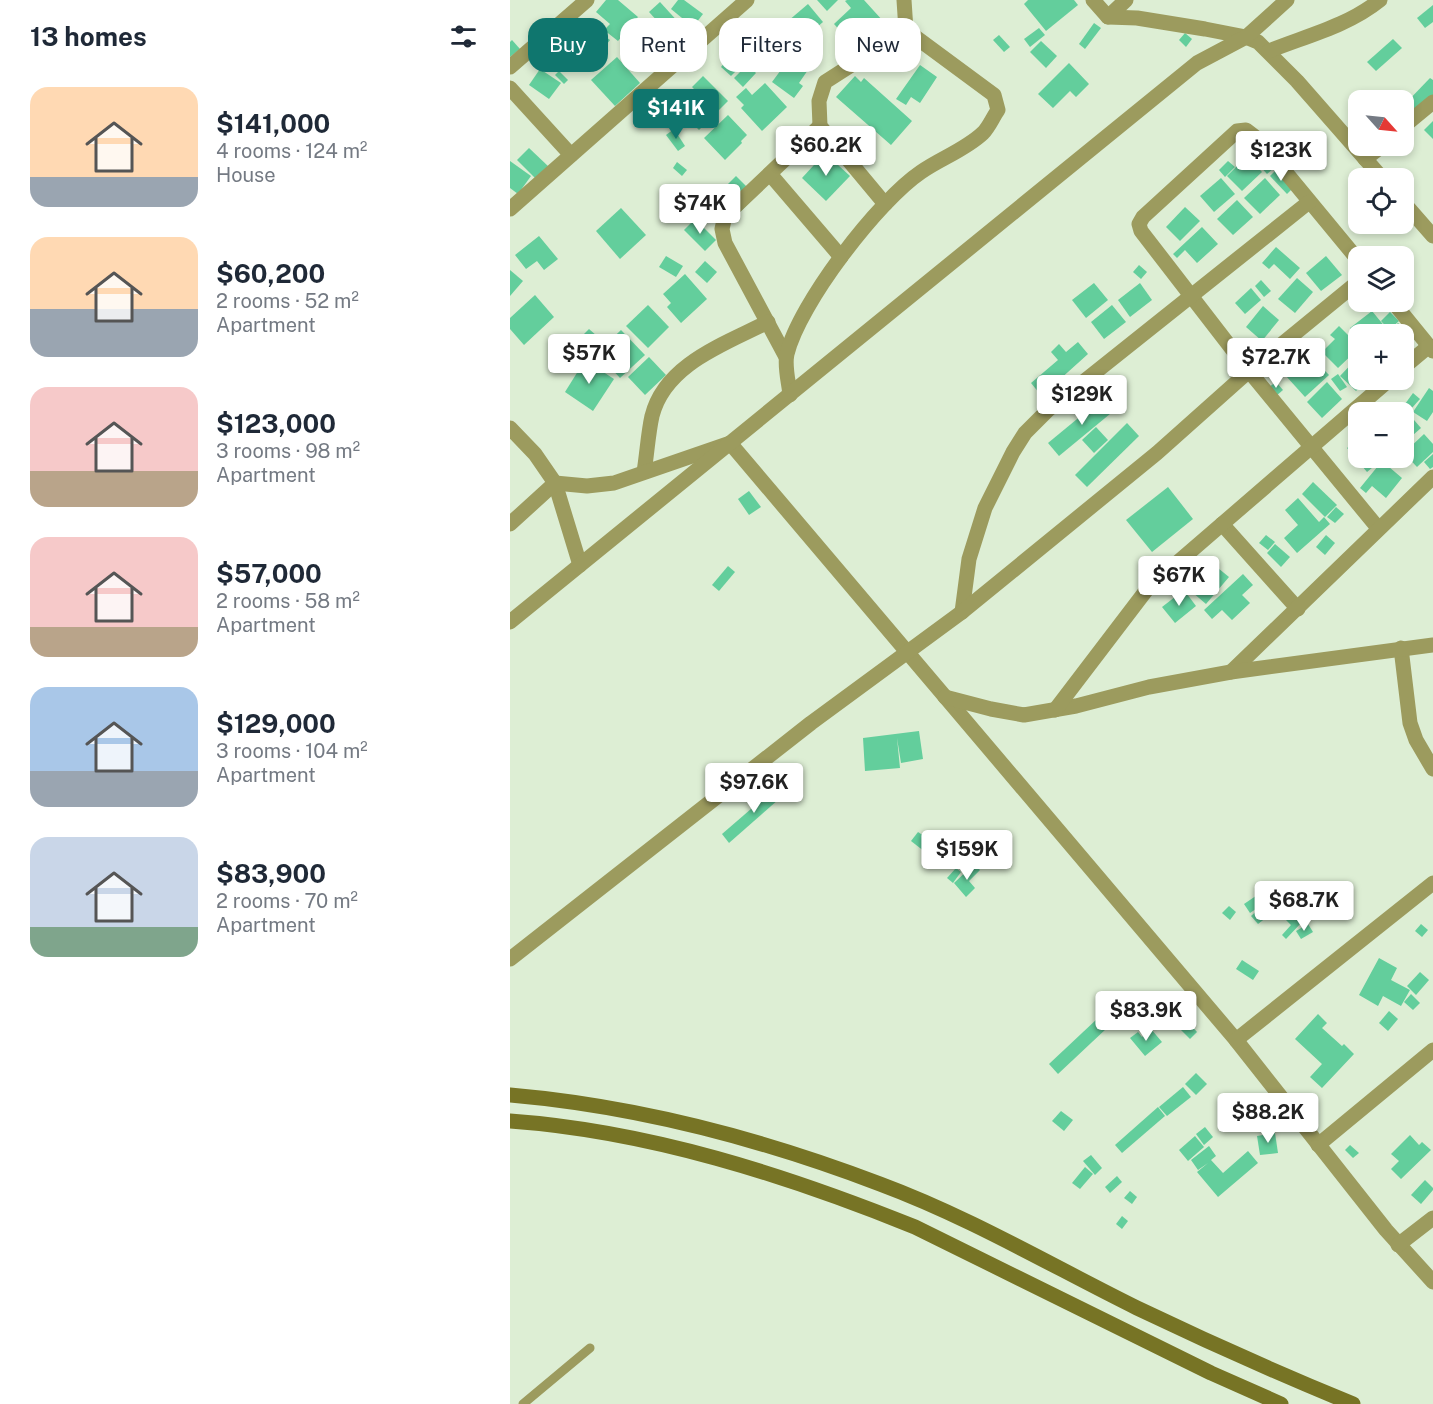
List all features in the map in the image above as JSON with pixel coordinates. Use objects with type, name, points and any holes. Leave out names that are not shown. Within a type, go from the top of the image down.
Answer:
[{"type":"main road","points":[[510,1095],[545,1098],[650,1116],[757,1143],[880,1184],[984,1230],[1219,1346],[1353,1404]]},
{"type":"main road","points":[[510,1121],[578,1128],[652,1143],[751,1169],[870,1209],[915,1227],[1281,1404]]},
{"type":"main road","points":[[751,1169],[757,1143]]},
{"type":"street","points":[[510,67],[587,0]]},
{"type":"street","points":[[510,209],[747,0]]},
{"type":"street","points":[[904,0],[905,18]]},
{"type":"street","points":[[1093,0],[1108,16],[1174,24],[1246,37],[1258,42],[1269,51],[1373,168]]},
{"type":"street","points":[[1108,16],[1125,0]]},
{"type":"street","points":[[510,622],[1197,63],[1246,37],[1287,0]]},
{"type":"street","points":[[1269,51],[1330,28],[1380,0]]},
{"type":"street","points":[[786,357],[794,332],[805,311],[841,257],[885,204],[920,172],[968,145],[985,132],[998,110],[994,95],[921,41]]},
{"type":"street","points":[[841,72],[825,82],[819,101],[820,126],[885,204]]},
{"type":"street","points":[[510,88],[571,155]]},
{"type":"street","points":[[1414,118],[1433,102]]},
{"type":"street","points":[[790,395],[786,357],[725,243],[722,229],[725,216],[820,126]]},
{"type":"street","points":[[1348,248],[1259,140],[1245,130],[1237,131],[1143,217],[1139,224],[1141,231],[1249,371],[1378,528]]},
{"type":"street","points":[[1365,159],[1369,156]]},
{"type":"street","points":[[770,174],[841,257]]},
{"type":"street","points":[[962,612],[969,559],[985,508],[1025,433],[1048,410],[1309,202]]},
{"type":"street","points":[[1414,213],[1431,231]]},
{"type":"street","points":[[510,959],[811,723],[962,612],[1157,453],[1249,371],[1348,289]]},
{"type":"street","points":[[1400,312],[1431,348],[1414,360]]},
{"type":"street","points":[[644,472],[652,415],[660,397],[674,377],[692,362],[768,322]]},
{"type":"street","points":[[1056,710],[1148,588],[1378,390]]},
{"type":"street","points":[[510,428],[535,454],[555,483],[580,565]]},
{"type":"street","points":[[510,524],[555,483],[587,486],[614,483],[730,443]]},
{"type":"street","points":[[730,443],[1236,1041],[1398,1245],[1433,1282]]},
{"type":"street","points":[[1231,672],[1433,477]]},
{"type":"street","points":[[1222,524],[1298,609]]},
{"type":"street","points":[[945,697],[1024,715],[1106,699],[1149,687],[1231,672],[1433,645]]},
{"type":"street","points":[[1401,648],[1410,723],[1416,740],[1433,769]]},
{"type":"street","points":[[1236,1041],[1433,883]]},
{"type":"street","points":[[1318,1145],[1433,1050]]},
{"type":"street","points":[[1398,1245],[1433,1218]]},
{"type":"lane","points":[[523,1404],[590,1347]]},
{"type":"building","points":[[606,0],[618,0],[638,17],[620,18],[618,41],[608,33],[610,24],[608,18],[603,18],[596,12]]},
{"type":"building","points":[[678,0],[684,0],[703,14],[700,18],[682,18],[671,9]]},
{"type":"building","points":[[817,0],[838,0],[827,11]]},
{"type":"building","points":[[864,0],[880,18],[840,18],[851,8],[845,1]]},
{"type":"building","points":[[1028,0],[1074,0],[1078,5],[1046,31],[1024,4]]},
{"type":"building","points":[[660,2],[675,18],[654,18],[649,12]]},
{"type":"building","points":[[808,4],[820,18],[792,18]]},
{"type":"building","points":[[1433,5],[1433,22],[1425,28],[1417,18]]},
{"type":"building","points":[[1094,23],[1101,28],[1085,49],[1079,44]]},
{"type":"building","points":[[1039,28],[1045,35],[1030,47],[1024,39]]},
{"type":"building","points":[[1185,33],[1192,39],[1186,47],[1179,40]]},
{"type":"building","points":[[999,35],[1010,47],[1004,52],[993,40]]},
{"type":"building","points":[[1393,39],[1402,48],[1376,71],[1367,62]]},
{"type":"building","points":[[512,40],[520,49],[510,57],[510,42]]},
{"type":"building","points":[[1041,41],[1057,56],[1046,68],[1030,52]]},
{"type":"building","points":[[617,57],[620,60],[620,72],[630,72],[640,83],[615,106],[591,80],[600,72],[608,72],[608,65]]},
{"type":"building","points":[[1069,63],[1089,84],[1076,97],[1070,91],[1053,108],[1038,94]]},
{"type":"building","points":[[921,66],[937,77],[920,103],[911,97],[906,105],[896,99],[915,72],[921,72]]},
{"type":"building","points":[[538,72],[544,72],[561,83],[549,99],[529,85]]},
{"type":"building","points":[[560,72],[568,80],[564,84],[555,75]]},
{"type":"building","points":[[740,72],[756,73],[743,87],[734,78]]},
{"type":"building","points":[[779,72],[807,72],[799,83],[803,86],[794,98],[772,82]]},
{"type":"building","points":[[703,76],[728,101],[699,130],[672,103],[679,96],[693,109],[703,98],[692,87]]},
{"type":"building","points":[[855,76],[861,82],[864,78],[912,121],[891,145],[836,97]]},
{"type":"building","points":[[1430,78],[1433,80],[1433,95],[1414,114],[1414,95]]},
{"type":"building","points":[[765,83],[787,107],[762,131],[741,108],[744,105],[736,97],[746,88],[752,95]]},
{"type":"building","points":[[728,115],[747,135],[725,160],[704,138]]},
{"type":"building","points":[[1433,121],[1433,139],[1424,130]]},
{"type":"building","points":[[674,129],[685,146],[678,151],[666,135]]},
{"type":"building","points":[[529,148],[549,167],[537,180],[517,160]]},
{"type":"building","points":[[825,153],[850,176],[826,201],[802,178]]},
{"type":"building","points":[[1247,156],[1262,172],[1242,191],[1227,176]]},
{"type":"building","points":[[1267,158],[1275,167],[1267,174],[1259,165]]},
{"type":"building","points":[[510,161],[531,176],[518,194],[510,188]]},
{"type":"building","points":[[1228,161],[1235,167],[1225,177],[1219,170]]},
{"type":"building","points":[[677,162],[687,170],[682,176],[673,168]]},
{"type":"building","points":[[1275,171],[1292,189],[1287,194],[1270,176]]},
{"type":"building","points":[[736,176],[756,196],[727,225],[707,205]]},
{"type":"building","points":[[1221,178],[1235,194],[1214,212],[1200,196]]},
{"type":"building","points":[[1265,178],[1280,195],[1260,214],[1244,198]]},
{"type":"building","points":[[1237,200],[1253,217],[1233,235],[1217,219]]},
{"type":"building","points":[[1185,207],[1200,221],[1180,241],[1166,227]]},
{"type":"building","points":[[621,208],[646,235],[620,259],[596,231]]},
{"type":"building","points":[[695,219],[716,240],[705,251],[684,230]]},
{"type":"building","points":[[1202,227],[1218,244],[1197,263],[1185,250],[1177,258],[1173,254]]},
{"type":"building","points":[[539,236],[558,259],[544,270],[537,261],[526,269],[515,255]]},
{"type":"building","points":[[1276,247],[1300,268],[1290,279],[1274,264],[1269,269],[1262,263]]},
{"type":"building","points":[[666,256],[683,266],[676,277],[659,267]]},
{"type":"building","points":[[1326,256],[1342,275],[1321,291],[1306,273]]},
{"type":"building","points":[[705,261],[717,272],[707,283],[695,272]]},
{"type":"building","points":[[1139,265],[1147,272],[1141,279],[1133,272]]},
{"type":"building","points":[[510,270],[523,281],[510,296]]},
{"type":"building","points":[[685,274],[707,299],[681,323],[667,307],[671,303],[663,294]]},
{"type":"building","points":[[1297,278],[1313,292],[1295,313],[1278,299]]},
{"type":"building","points":[[1261,280],[1271,291],[1264,297],[1255,286]]},
{"type":"building","points":[[1094,283],[1108,300],[1086,318],[1072,300]]},
{"type":"building","points":[[1140,283],[1152,300],[1130,317],[1118,300]]},
{"type":"building","points":[[1251,288],[1261,300],[1245,314],[1235,303]]},
{"type":"building","points":[[535,295],[554,317],[524,345],[510,329],[510,318]]},
{"type":"building","points":[[648,305],[669,327],[648,348],[626,326]]},
{"type":"building","points":[[1112,305],[1126,322],[1104,339],[1091,322]]},
{"type":"building","points":[[1263,306],[1279,320],[1262,341],[1246,327]]},
{"type":"building","points":[[1373,312],[1383,324],[1355,324]]},
{"type":"building","points":[[1390,312],[1399,321],[1396,324],[1384,324],[1381,321]]},
{"type":"building","points":[[1339,326],[1348,335],[1348,358],[1338,368],[1322,352],[1335,339],[1330,335]]},
{"type":"building","points":[[589,329],[597,336],[590,343],[583,335]]},
{"type":"building","points":[[621,330],[645,355],[620,378],[597,353]]},
{"type":"building","points":[[1078,342],[1088,354],[1058,381],[1061,384],[1044,399],[1031,383],[1058,360],[1051,352],[1059,344],[1066,352]]},
{"type":"building","points":[[1309,354],[1329,375],[1305,397],[1286,376]]},
{"type":"building","points":[[649,357],[666,375],[645,395],[628,377]]},
{"type":"building","points":[[585,360],[614,379],[593,411],[565,392]]},
{"type":"building","points":[[1348,368],[1348,384],[1340,376]]},
{"type":"building","points":[[1338,374],[1347,387],[1340,391],[1331,379]]},
{"type":"building","points":[[1276,382],[1283,390],[1276,396],[1269,387]]},
{"type":"building","points":[[1327,382],[1342,399],[1322,418],[1307,402]]},
{"type":"building","points":[[1429,388],[1433,391],[1433,412],[1427,421],[1414,410]]},
{"type":"building","points":[[1413,393],[1420,399],[1414,406],[1414,402],[1406,402]]},
{"type":"building","points":[[1105,396],[1116,409],[1059,456],[1048,443]]},
{"type":"building","points":[[1414,420],[1421,428],[1414,434]]},
{"type":"building","points":[[1127,423],[1139,436],[1087,487],[1075,475]]},
{"type":"building","points":[[1096,427],[1108,440],[1094,453],[1082,440]]},
{"type":"building","points":[[1424,434],[1433,444],[1433,452],[1417,467],[1414,464],[1414,444]]},
{"type":"building","points":[[1433,454],[1433,467],[1430,469],[1424,462]]},
{"type":"building","points":[[1376,468],[1390,468],[1402,478],[1386,498],[1372,486],[1366,493],[1360,488]]},
{"type":"building","points":[[1313,482],[1337,505],[1325,517],[1302,494]]},
{"type":"building","points":[[1168,487],[1193,519],[1152,552],[1126,520]]},
{"type":"building","points":[[749,491],[761,507],[749,515],[738,499]]},
{"type":"building","points":[[1298,498],[1319,522],[1324,517],[1330,524],[1297,553],[1284,538],[1298,525],[1285,510]]},
{"type":"building","points":[[1336,507],[1344,514],[1335,523],[1327,517]]},
{"type":"building","points":[[1266,535],[1275,542],[1268,550],[1259,543]]},
{"type":"building","points":[[1326,535],[1335,543],[1325,555],[1316,547]]},
{"type":"building","points":[[1275,544],[1290,557],[1281,567],[1267,553]]},
{"type":"building","points":[[1213,564],[1229,577],[1206,604],[1185,586],[1194,575],[1200,580]]},
{"type":"building","points":[[728,566],[735,572],[719,591],[712,585]]},
{"type":"building","points":[[1243,574],[1253,585],[1242,595],[1250,603],[1232,620],[1222,610],[1212,619],[1204,610]]},
{"type":"building","points":[[1184,590],[1196,606],[1175,623],[1162,607]]},
{"type":"building","points":[[919,731],[923,759],[901,763],[897,738],[900,768],[865,771],[863,738]]},
{"type":"building","points":[[780,784],[787,792],[729,843],[722,834]]},
{"type":"building","points":[[918,832],[942,848],[934,859],[911,841]]},
{"type":"building","points":[[974,864],[980,870],[969,881],[975,888],[966,897],[954,883]]},
{"type":"building","points":[[956,868],[961,872],[953,883],[947,878]]},
{"type":"building","points":[[1275,883],[1281,892],[1250,913],[1244,904]]},
{"type":"building","points":[[1229,906],[1236,912],[1230,920],[1222,913]]},
{"type":"building","points":[[1260,908],[1267,917],[1258,924],[1251,916]]},
{"type":"building","points":[[1292,913],[1302,922],[1286,939],[1282,935],[1291,925],[1286,920]]},
{"type":"building","points":[[1308,924],[1313,932],[1301,939],[1296,931]]},
{"type":"building","points":[[1421,924],[1428,930],[1422,937],[1415,931]]},
{"type":"building","points":[[1379,958],[1397,968],[1391,980],[1410,990],[1401,1006],[1383,996],[1378,1006],[1359,995]]},
{"type":"building","points":[[1242,960],[1259,971],[1253,980],[1236,969]]},
{"type":"building","points":[[1420,972],[1429,980],[1416,995],[1407,986]]},
{"type":"building","points":[[1411,994],[1420,1003],[1413,1010],[1404,1002]]},
{"type":"building","points":[[1114,1003],[1123,1013],[1058,1074],[1049,1064]]},
{"type":"building","points":[[1389,1011],[1398,1019],[1388,1031],[1379,1023]]},
{"type":"building","points":[[1318,1014],[1327,1023],[1322,1028],[1354,1054],[1322,1088],[1310,1077],[1322,1064],[1295,1039]]},
{"type":"building","points":[[1189,1023],[1197,1032],[1190,1039],[1181,1030]]},
{"type":"building","points":[[1151,1029],[1162,1042],[1145,1056],[1130,1038],[1138,1032],[1142,1037]]},
{"type":"building","points":[[1196,1073],[1207,1084],[1196,1095],[1185,1084]]},
{"type":"building","points":[[1183,1087],[1191,1097],[1167,1116],[1159,1107]]},
{"type":"building","points":[[1158,1107],[1165,1116],[1122,1153],[1115,1145]]},
{"type":"building","points":[[1061,1111],[1073,1120],[1064,1131],[1052,1121]]},
{"type":"building","points":[[1205,1127],[1213,1137],[1204,1145],[1196,1134]]},
{"type":"building","points":[[1275,1133],[1278,1153],[1260,1155],[1257,1136]]},
{"type":"building","points":[[1410,1135],[1419,1145],[1422,1142],[1431,1150],[1401,1179],[1391,1169],[1399,1161],[1391,1154]]},
{"type":"building","points":[[1195,1136],[1204,1147],[1188,1161],[1179,1150]]},
{"type":"building","points":[[1350,1145],[1359,1153],[1353,1158],[1345,1150]]},
{"type":"building","points":[[1209,1146],[1216,1156],[1211,1160],[1223,1173],[1248,1151],[1258,1163],[1218,1197],[1197,1172],[1208,1163],[1198,1170],[1191,1160]]},
{"type":"building","points":[[1091,1155],[1102,1168],[1095,1175],[1083,1161]]},
{"type":"building","points":[[1085,1167],[1093,1174],[1080,1189],[1072,1183]]},
{"type":"building","points":[[1117,1176],[1122,1182],[1110,1193],[1105,1187]]},
{"type":"building","points":[[1425,1180],[1433,1190],[1421,1204],[1411,1195]]},
{"type":"building","points":[[1130,1191],[1137,1197],[1132,1204],[1124,1198]]},
{"type":"building","points":[[1122,1216],[1128,1221],[1122,1229],[1116,1224]]}]
